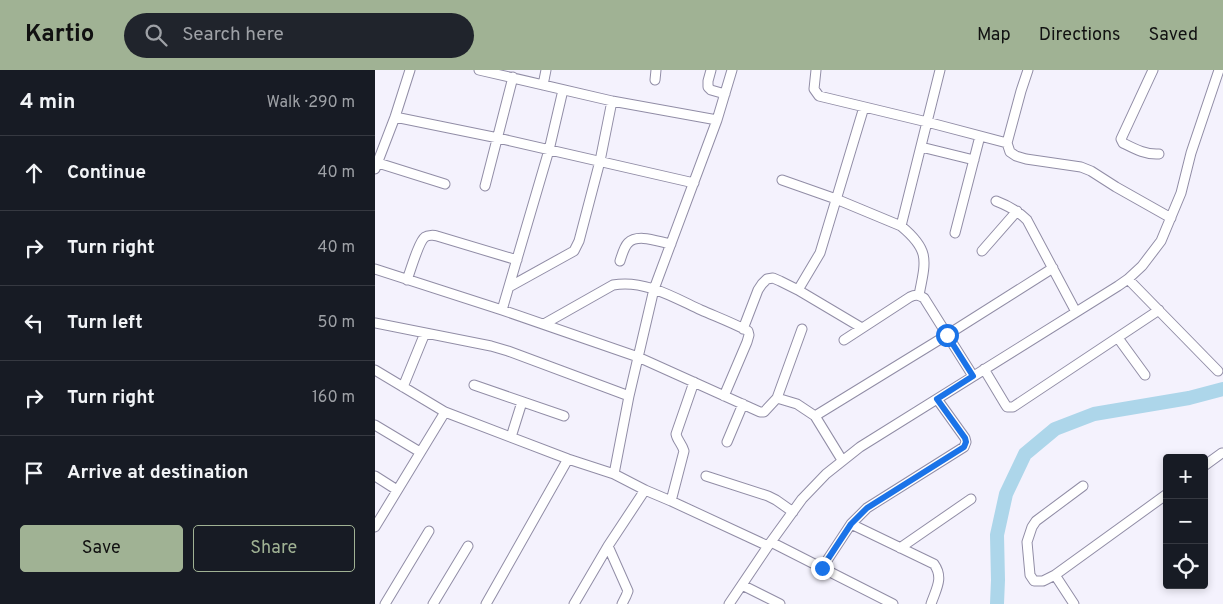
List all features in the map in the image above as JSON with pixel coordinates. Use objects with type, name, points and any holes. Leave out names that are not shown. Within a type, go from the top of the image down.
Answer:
[{"type":"street","points":[[410,70],[376,165],[445,184]]},
{"type":"street","points":[[479,70],[612,101],[717,120]]},
{"type":"street","points":[[543,85],[546,70]]},
{"type":"street","points":[[655,80],[656,70]]},
{"type":"street","points":[[711,70],[708,88],[725,94]]},
{"type":"street","points":[[614,474],[629,396],[654,289],[717,120],[733,70]]},
{"type":"street","points":[[816,70],[814,89],[819,96],[927,122],[1007,144]]},
{"type":"street","points":[[901,226],[940,70]]},
{"type":"street","points":[[1028,70],[1007,144],[1010,152],[1026,159],[1081,167],[1091,171],[1171,218]]},
{"type":"street","points":[[1153,70],[1121,142],[1146,153],[1159,154]]},
{"type":"street","points":[[729,604],[802,499],[841,460],[1129,279],[1142,266],[1161,240],[1181,194],[1191,153],[1219,70]]},
{"type":"street","points":[[485,186],[513,78]]},
{"type":"street","points":[[502,310],[549,150],[563,90]]},
{"type":"street","points":[[509,287],[574,251],[579,241],[612,101]]},
{"type":"street","points":[[799,290],[819,253],[864,107]]},
{"type":"street","points":[[395,116],[694,183]]},
{"type":"street","points":[[955,233],[980,136]]},
{"type":"street","points":[[921,147],[974,160]]},
{"type":"street","points":[[782,180],[836,199],[901,226],[919,243],[923,252],[925,263],[919,295]]},
{"type":"street","points":[[997,201],[1013,208],[1027,220],[1076,312]]},
{"type":"street","points":[[982,251],[1017,211]]},
{"type":"street","points":[[407,280],[421,242],[425,237],[432,235],[517,260]]},
{"type":"street","points":[[620,261],[624,248],[629,241],[637,238],[671,244]]},
{"type":"street","points":[[815,416],[1053,268]]},
{"type":"street","points":[[375,269],[639,357],[760,412],[764,412],[777,398],[802,329]]},
{"type":"street","points":[[743,328],[758,290],[767,279],[773,278],[799,290],[863,328]]},
{"type":"street","points":[[1129,279],[1218,371]]},
{"type":"street","points":[[543,324],[613,284],[632,284],[654,289],[747,331],[749,335],[747,342],[724,396]]},
{"type":"street","points":[[844,340],[910,297],[919,295],[924,298],[973,376]]},
{"type":"street","points":[[984,369],[1007,407],[1013,407],[1159,310]]},
{"type":"street","points":[[375,323],[491,346],[629,396]]},
{"type":"street","points":[[403,387],[425,334]]},
{"type":"street","points":[[1117,338],[1145,375]]},
{"type":"street","points":[[375,370],[445,412],[568,459],[614,474],[645,490],[822,568],[893,604]]},
{"type":"street","points":[[671,501],[684,451],[682,445],[677,440],[676,434],[694,382]]},
{"type":"street","points":[[474,385],[564,416]]},
{"type":"street","points":[[777,398],[797,404],[815,416],[841,460]]},
{"type":"street","points":[[822,568],[851,524],[867,508],[964,447],[965,438],[937,399]]},
{"type":"street","points":[[511,437],[522,402]]},
{"type":"street","points":[[727,442],[743,404]]},
{"type":"street","points":[[376,525],[445,412]]},
{"type":"street","points":[[375,425],[420,452]]},
{"type":"street","points":[[1208,463],[1222,453]]},
{"type":"street","points":[[486,604],[568,459]]},
{"type":"street","points":[[375,476],[397,490]]},
{"type":"street","points":[[706,476],[768,496],[793,512]]},
{"type":"street","points":[[1083,486],[1036,521],[1029,534],[1027,542],[1030,575],[1034,581],[1043,581],[1055,575],[1163,497]]},
{"type":"street","points":[[574,604],[608,546],[645,490]]},
{"type":"street","points":[[900,548],[971,499]]},
{"type":"street","points":[[851,524],[934,564],[939,576],[939,582],[931,604]]},
{"type":"street","points":[[385,604],[429,531]]},
{"type":"street","points":[[433,604],[468,546]]},
{"type":"street","points":[[608,546],[628,591],[622,604]]},
{"type":"street","points":[[1055,575],[1074,604]]},
{"type":"street","points":[[742,585],[780,604]]},
{"type":"waterway","points":[[997,604],[997,535],[1006,494],[1025,454],[1055,429],[1094,414],[1189,398],[1223,389]]},
{"type":"route","points":[[822,568],[851,524],[867,508],[964,447],[965,438],[937,399],[973,376],[947,335]]}]
